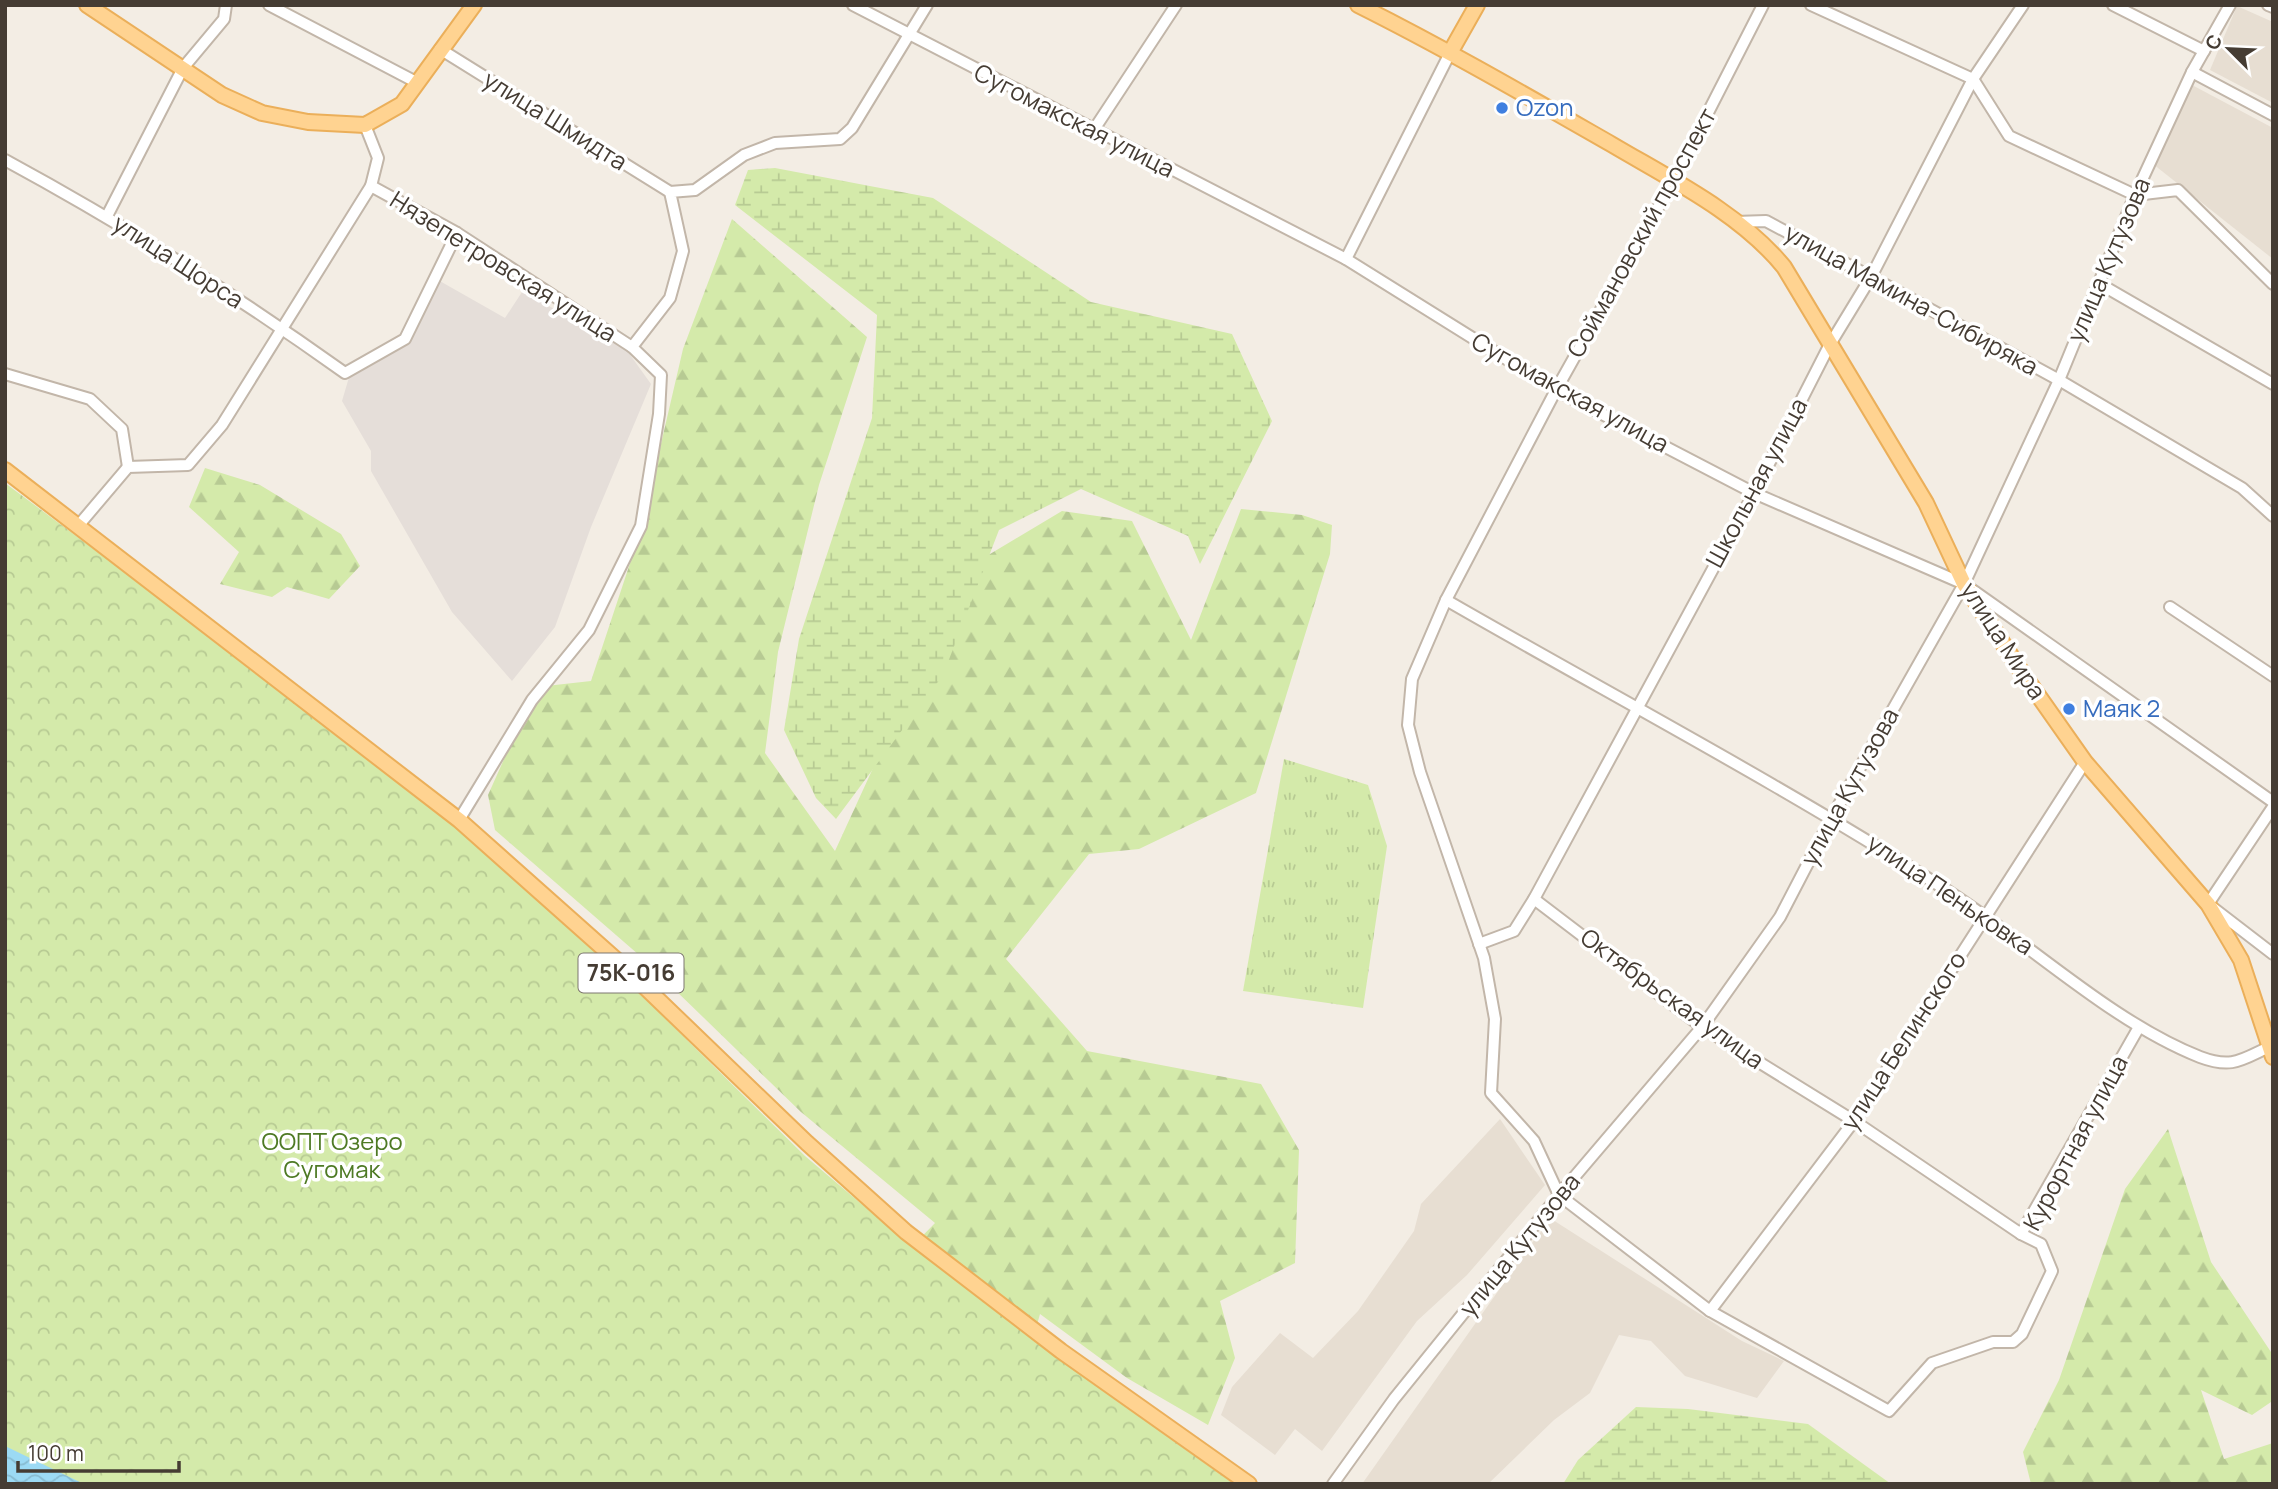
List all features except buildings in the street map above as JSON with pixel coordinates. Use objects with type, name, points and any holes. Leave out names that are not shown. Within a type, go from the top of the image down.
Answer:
[{"type":"main road","points":[[87,5],[222,95],[262,113],[308,122],[365,125],[402,104],[474,5]]},
{"type":"main road","points":[[1358,5],[1451,51],[1673,181],[1735,222]]},
{"type":"main road","points":[[1451,51],[1477,5]]},
{"type":"main road","name":"улица Мира","points":[[1735,222],[1769,248],[1784,267],[1829,346],[1926,503],[1964,584],[2085,762],[2208,904],[2241,960],[2271,1052]]},
{"type":"main road","name":"75К-016","points":[[5,470],[459,820],[622,965],[807,1143],[906,1232],[1061,1351],[1250,1484]]},
{"type":"street","points":[[107,216],[183,68],[224,19],[226,5]]},
{"type":"street","points":[[269,5],[416,82]]},
{"type":"street","name":"Сугомакская улица","points":[[853,5],[908,36],[1346,259],[1556,390],[1754,493],[1964,584],[2273,805]]},
{"type":"street","points":[[632,347],[670,298],[683,251],[670,192],[695,190],[744,155],[775,143],[840,139],[852,128],[927,5]]},
{"type":"street","points":[[1093,131],[1176,5]]},
{"type":"street","name":"Соймановский проспект","points":[[1559,1195],[1534,1141],[1490,1093],[1495,1019],[1479,944],[1420,772],[1408,725],[1412,679],[1446,600],[1556,390],[1673,181],[1763,5]]},
{"type":"street","points":[[1811,5],[1973,79],[2009,136],[2135,195],[2178,190],[2273,284]]},
{"type":"street","name":"Школьная улица","points":[[1479,944],[1514,931],[1534,899],[1754,493],[1829,346],[1871,277],[1973,79],[2023,5]]},
{"type":"street","points":[[2113,5],[2204,51]]},
{"type":"street","name":"улица Кутузова","points":[[1333,1484],[1394,1399],[1559,1195],[1702,1027],[1780,917],[1832,817],[1964,584],[2059,380],[2135,195],[2192,72],[2230,5]]},
{"type":"street","name":"улица Шмидта","points":[[440,49],[670,192]]},
{"type":"street","points":[[1346,259],[1451,51]]},
{"type":"street","points":[[2192,72],[2273,116]]},
{"type":"street","name":"Нязепетровская улица","points":[[365,125],[378,158],[371,186],[457,233],[632,347],[661,375],[659,414],[641,526],[589,630],[532,700],[459,820]]},
{"type":"street","name":"улица Щорса","points":[[5,160],[107,216],[284,329],[345,373],[405,339],[457,233]]},
{"type":"street","points":[[78,526],[128,467],[188,465],[222,425],[371,186]]},
{"type":"street","name":"улица Мамина-Сибиряка","points":[[1735,222],[1766,220],[1871,277],[2059,380],[2242,488],[2273,516]]},
{"type":"street","points":[[2100,285],[2273,384]]},
{"type":"street","points":[[5,374],[90,399],[122,429],[128,467]]},
{"type":"street","name":"улица Пеньковка","points":[[1446,600],[1832,817],[1985,914],[2139,1027],[2202,1057],[2231,1064],[2271,1052]]},
{"type":"street","points":[[2170,607],[2273,676]]},
{"type":"street","name":"улица Белинского","points":[[1710,1311],[1854,1121],[2085,762]]},
{"type":"street","points":[[2273,805],[2208,904],[2273,954]]},
{"type":"street","name":"Октябрьская улица","points":[[1534,899],[1702,1027],[1854,1121],[2021,1234]]},
{"type":"street","name":"Курортная улица","points":[[1710,1311],[1888,1411],[1933,1363],[1993,1342],[2013,1342],[2022,1334],[2052,1271],[2041,1244],[2021,1234],[2139,1027]]},
{"type":"street","points":[[1559,1195],[1710,1311]]},
{"type":"shaded area","points":[[2237,6],[2273,22],[2273,103],[2210,70]]},
{"type":"shaded area","points":[[2192,85],[2273,128],[2273,259],[2153,164]]},
{"type":"shaded area","points":[[438,280],[505,318],[522,292],[623,345],[651,384],[591,527],[555,627],[512,681],[452,612],[371,471],[371,451],[342,401],[350,374],[404,344]]},
{"type":"shaded area","points":[[1500,1119],[1545,1185],[1467,1275],[1417,1321],[1322,1451],[1295,1429],[1275,1455],[1221,1415],[1232,1387],[1280,1333],[1313,1358],[1358,1311],[1414,1231],[1421,1204]]},
{"type":"shaded area","points":[[1553,1220],[1742,1341],[1784,1361],[1757,1398],[1685,1376],[1651,1341],[1619,1335],[1590,1393],[1554,1420],[1488,1484],[1362,1484],[1537,1236]]},
{"type":"green space","points":[[775,168],[933,198],[1091,302],[1232,334],[1272,421],[1200,564],[1188,536],[1081,489],[999,530],[943,675],[836,819],[816,798],[784,730],[799,639],[872,418],[877,315],[735,205],[748,170]]},
{"type":"green space","points":[[732,219],[867,337],[819,485],[778,652],[765,753],[835,851],[896,718],[980,560],[1062,511],[1132,521],[1191,640],[1241,509],[1302,515],[1332,525],[1330,554],[1256,793],[1139,849],[1089,854],[1006,959],[1087,1051],[1261,1084],[1299,1150],[1295,1263],[1220,1301],[1235,1358],[1208,1425],[1127,1378],[1040,1314],[1031,1346],[894,1265],[935,1223],[801,1112],[639,955],[495,830],[488,795],[505,757],[546,686],[591,681],[641,530],[683,349]]},
{"type":"green space","points":[[205,468],[260,485],[341,534],[360,566],[329,599],[287,587],[272,597],[220,584],[239,552],[189,507]]},
{"type":"green space","name":"ООПТ Озеро Сугомак","points":[[5,483],[300,703],[456,827],[620,974],[805,1156],[905,1241],[1060,1360],[1234,1484],[5,1484]]},
{"type":"green space","points":[[1284,759],[1368,785],[1387,846],[1363,1008],[1243,991]]},
{"type":"green space","points":[[2168,1129],[2211,1262],[2271,1352],[2271,1402],[2252,1415],[2201,1390],[2224,1459],[2273,1443],[2273,1484],[2031,1484],[2023,1452],[2059,1380],[2125,1189]]},
{"type":"green space","points":[[1636,1407],[1688,1409],[1808,1424],[1891,1484],[1563,1484],[1578,1460]]},
{"type":"water","points":[[5,1446],[84,1484],[5,1484]]},
{"type":"place","name":"Ozon","points":[[1502,108]]},
{"type":"place","name":"Маяк 2","points":[[2069,709]]}]
